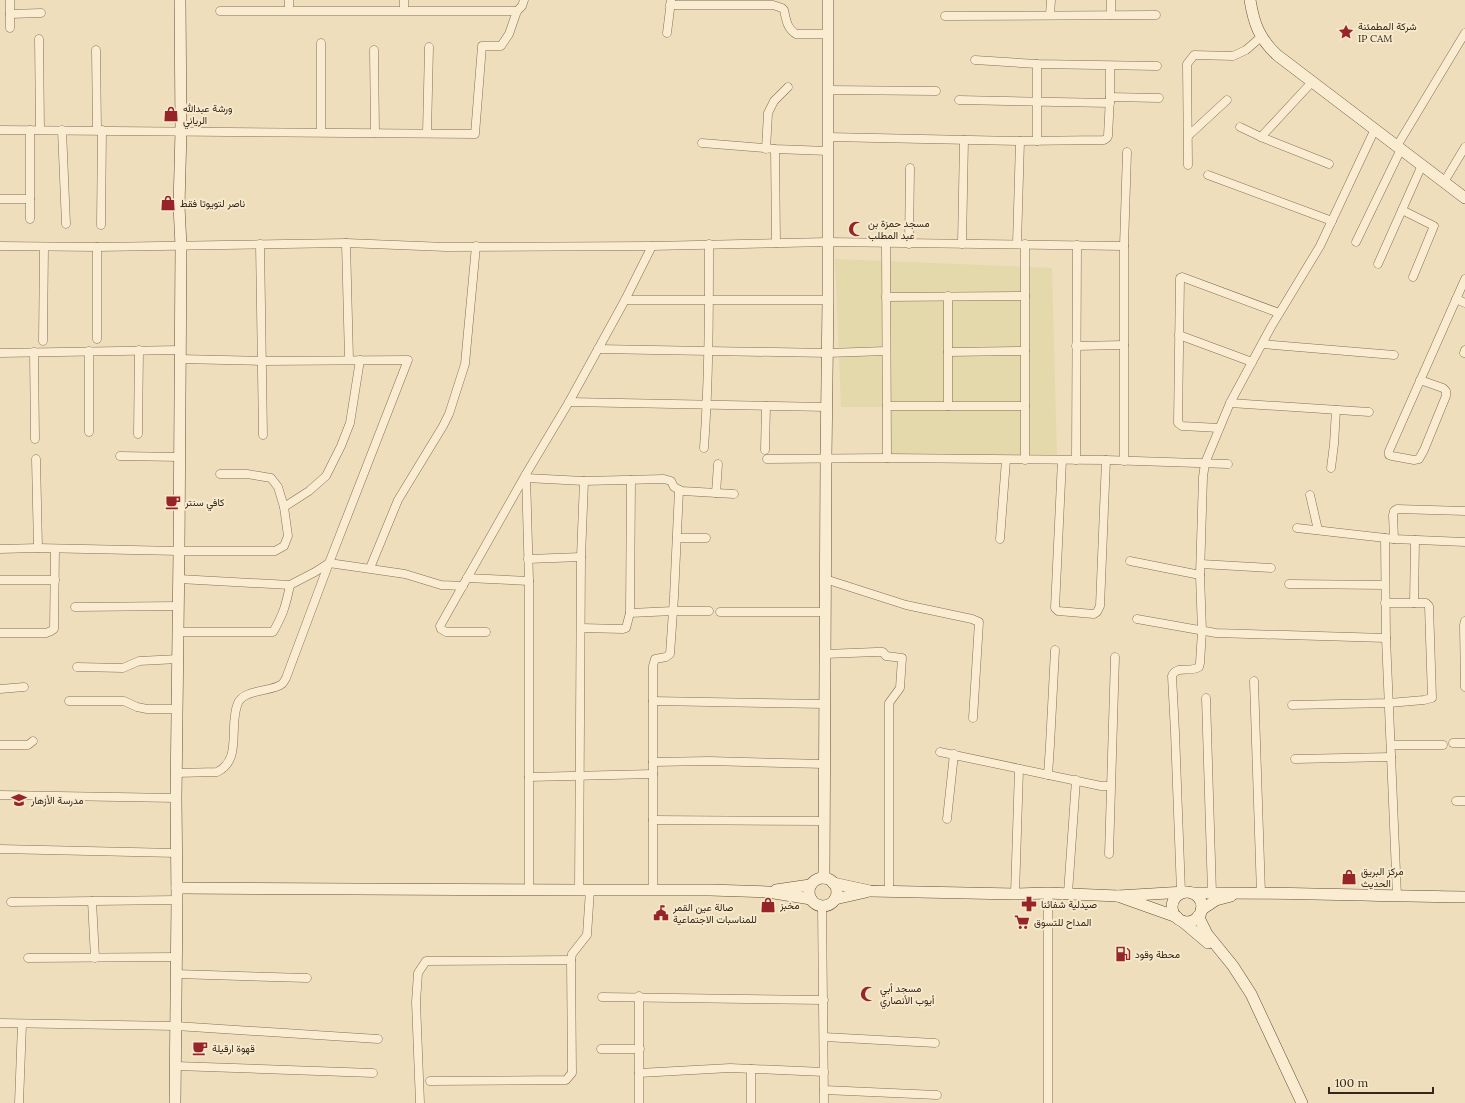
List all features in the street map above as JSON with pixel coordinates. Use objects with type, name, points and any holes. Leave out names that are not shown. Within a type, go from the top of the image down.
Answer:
[{"type":"street","points":[[10,0],[10,28]]},
{"type":"street","points":[[175,1103],[177,957],[176,774],[179,579],[179,206],[181,131],[180,0]]},
{"type":"street","points":[[289,0],[289,10]]},
{"type":"street","points":[[404,0],[404,10]]},
{"type":"street","points":[[0,130],[475,134],[482,46],[500,46],[509,34],[517,11],[522,6],[524,0]]},
{"type":"street","points":[[828,0],[828,353],[824,821],[828,880],[837,891],[835,899]]},
{"type":"street","points":[[1050,15],[1051,0]]},
{"type":"street","points":[[1111,0],[1111,15]]},
{"type":"street","points":[[1250,0],[1256,25],[1262,37],[1277,55],[1465,198]]},
{"type":"street","points":[[667,33],[671,2],[773,5],[784,10],[790,30],[796,34],[828,34]]},
{"type":"street","points":[[220,11],[517,11]]},
{"type":"street","points":[[10,14],[41,14]]},
{"type":"street","points":[[945,16],[1156,15]]},
{"type":"street","points":[[1356,242],[1399,147],[1465,33]]},
{"type":"street","points":[[1188,165],[1187,64],[1194,55],[1232,56],[1246,50],[1262,37]]},
{"type":"street","points":[[39,39],[40,130]]},
{"type":"street","points":[[321,43],[321,132]]},
{"type":"street","points":[[427,133],[429,47]]},
{"type":"street","points":[[96,50],[101,225]]},
{"type":"street","points":[[374,50],[375,133]]},
{"type":"street","points":[[975,60],[1037,64],[1157,66]]},
{"type":"street","points":[[1037,64],[1037,141]]},
{"type":"street","points":[[828,138],[1020,141],[1104,140],[1108,136],[1110,66]]},
{"type":"street","points":[[1261,137],[1312,82]]},
{"type":"street","points":[[766,148],[768,113],[774,101],[788,87]]},
{"type":"street","points":[[828,90],[936,91]]},
{"type":"street","points":[[959,100],[1037,102],[1159,98]]},
{"type":"street","points":[[1188,136],[1227,100]]},
{"type":"street","points":[[1240,127],[1329,164]]},
{"type":"street","points":[[1186,893],[1172,676],[1173,673],[1178,670],[1192,670],[1199,667],[1202,631],[1200,575],[1203,477],[1205,463],[1230,403],[1279,313],[1317,252],[1375,129]]},
{"type":"street","points":[[30,130],[30,219]]},
{"type":"street","points":[[62,130],[66,224]]},
{"type":"street","points":[[962,244],[964,140]]},
{"type":"street","points":[[1020,141],[1021,244],[1025,296],[1025,460]]},
{"type":"street","points":[[702,143],[775,149],[828,151]]},
{"type":"street","points":[[1444,182],[1465,146]]},
{"type":"street","points":[[775,149],[776,243]]},
{"type":"street","points":[[1124,461],[1124,246],[1127,152]]},
{"type":"street","points":[[1378,264],[1422,165]]},
{"type":"street","points":[[909,244],[910,168]]},
{"type":"street","points":[[1208,175],[1332,221]]},
{"type":"street","points":[[0,199],[30,200]]},
{"type":"street","points":[[1402,210],[1434,226],[1413,277]]},
{"type":"street","points":[[0,246],[97,247],[346,243],[446,247],[652,246],[828,242],[886,244],[1124,246]]},
{"type":"street","points":[[346,243],[349,359]]},
{"type":"street","points":[[260,244],[263,436]]},
{"type":"street","points":[[704,448],[708,404],[709,244]]},
{"type":"street","points":[[886,244],[887,458]]},
{"type":"street","points":[[1076,460],[1077,245]]},
{"type":"street","points":[[43,341],[44,246]]},
{"type":"street","points":[[370,568],[398,500],[449,414],[465,364],[476,246]]},
{"type":"street","points":[[486,632],[446,632],[441,629],[442,623],[465,582],[569,402],[625,300],[652,246]]},
{"type":"street","points":[[96,339],[97,247]]},
{"type":"street","points":[[1219,428],[1182,426],[1178,424],[1179,281],[1181,277],[1279,313]]},
{"type":"street","points":[[1420,380],[1443,388],[1446,391],[1446,396],[1424,450],[1419,459],[1414,460],[1389,455],[1389,451],[1420,380],[1456,299],[1465,278]]},
{"type":"street","points":[[948,296],[948,406]]},
{"type":"street","points":[[886,297],[1025,296]]},
{"type":"street","points":[[1456,299],[1465,303]]},
{"type":"street","points":[[625,300],[828,300]]},
{"type":"street","points":[[1179,335],[1252,362]]},
{"type":"street","points":[[1262,344],[1394,355]]},
{"type":"street","points":[[1076,346],[1124,345]]},
{"type":"street","points":[[598,349],[828,353],[886,351]]},
{"type":"street","points":[[138,434],[139,350]]},
{"type":"street","points":[[0,353],[139,350],[263,362],[349,359],[408,360],[329,562],[286,678],[282,684],[250,694],[240,699],[236,708],[232,754],[229,763],[221,770],[216,772],[176,774]]},
{"type":"street","points":[[89,351],[89,432]]},
{"type":"street","points":[[948,352],[1025,351]]},
{"type":"street","points":[[34,352],[36,439]]},
{"type":"street","points":[[284,507],[309,491],[326,476],[341,446],[350,423],[360,360]]},
{"type":"street","points":[[569,402],[827,407]]},
{"type":"street","points":[[1230,403],[1369,412]]},
{"type":"street","points":[[765,450],[766,406]]},
{"type":"street","points":[[887,406],[1025,406]]},
{"type":"street","points":[[1331,468],[1336,410]]},
{"type":"street","points":[[120,456],[179,457]]},
{"type":"street","points":[[767,459],[887,458],[1106,460],[1228,464]]},
{"type":"street","points":[[36,459],[38,548]]},
{"type":"street","points":[[1000,539],[1006,460]]},
{"type":"street","points":[[1062,460],[1054,608],[1058,611],[1094,614],[1100,606],[1106,460]]},
{"type":"street","points":[[716,493],[718,464]]},
{"type":"street","points":[[0,549],[38,548],[179,551],[275,551],[284,546],[288,536],[284,507],[278,486],[271,478],[247,474],[220,474]]},
{"type":"street","points":[[526,476],[584,481],[668,479],[674,487],[679,490],[734,494]]},
{"type":"street","points":[[526,476],[528,559],[529,890]]},
{"type":"street","points":[[581,628],[626,628],[630,613],[630,480]]},
{"type":"street","points":[[430,1081],[566,1080],[572,1073],[571,960],[572,954],[588,935],[584,890],[580,776],[581,557],[584,481]]},
{"type":"street","points":[[653,890],[653,663],[655,659],[666,657],[670,654],[679,490]]},
{"type":"street","points":[[1310,495],[1318,530]]},
{"type":"street","points":[[1397,896],[1385,603],[1389,538],[1393,515],[1394,511],[1397,509],[1465,511]]},
{"type":"street","points":[[1297,528],[1389,538],[1465,542]]},
{"type":"street","points":[[677,538],[706,538]]},
{"type":"street","points":[[1414,603],[1415,540]]},
{"type":"street","points":[[0,633],[46,633],[51,632],[54,629],[55,549]]},
{"type":"street","points":[[528,559],[581,557]]},
{"type":"street","points":[[1130,561],[1200,575]]},
{"type":"street","points":[[179,579],[290,585],[315,572],[329,562],[405,574],[441,585],[465,582],[528,581]]},
{"type":"street","points":[[1201,564],[1271,568]]},
{"type":"street","points":[[825,579],[906,605],[972,619],[979,622],[973,718]]},
{"type":"street","points":[[0,580],[55,580]]},
{"type":"street","points":[[1289,584],[1385,585]]},
{"type":"street","points":[[178,632],[273,632],[282,616],[290,585]]},
{"type":"street","points":[[1292,705],[1389,703],[1432,698],[1429,606],[1426,603],[1385,603]]},
{"type":"street","points":[[75,607],[178,606]]},
{"type":"street","points":[[630,613],[709,611]]},
{"type":"street","points":[[720,612],[825,612]]},
{"type":"street","points":[[1137,619],[1216,633],[1386,638]]},
{"type":"street","points":[[1465,621],[1465,687]]},
{"type":"street","points":[[1048,775],[1054,650]]},
{"type":"street","points":[[825,654],[882,652],[886,656],[902,658],[900,688],[889,703],[888,891]]},
{"type":"street","points":[[1109,854],[1115,657]]},
{"type":"street","points":[[77,667],[123,668],[139,662],[178,659]]},
{"type":"street","points":[[1254,681],[1261,894]]},
{"type":"street","points":[[0,689],[24,687]]},
{"type":"street","points":[[1206,698],[1212,893]]},
{"type":"street","points":[[69,701],[124,701],[137,707],[177,709]]},
{"type":"street","points":[[653,702],[825,704]]},
{"type":"street","points":[[0,745],[28,745],[33,741]]},
{"type":"street","points":[[1453,743],[1465,743]]},
{"type":"street","points":[[1391,746],[1443,745]]},
{"type":"street","points":[[940,752],[1101,786],[1110,786]]},
{"type":"street","points":[[947,819],[954,754]]},
{"type":"street","points":[[1295,759],[1391,757]]},
{"type":"street","points":[[653,762],[709,761],[824,764]]},
{"type":"street","points":[[1015,894],[1019,769]]},
{"type":"street","points":[[529,777],[653,774]]},
{"type":"street","points":[[1068,893],[1076,780]]},
{"type":"street","points":[[0,795],[176,798]]},
{"type":"street","points":[[1456,801],[1465,801]]},
{"type":"street","points":[[653,820],[824,821]]},
{"type":"street","points":[[0,849],[176,853]]},
{"type":"street","points":[[768,892],[810,885],[814,881],[828,880],[870,891]]},
{"type":"street","points":[[810,885],[809,891],[811,899],[814,903],[822,906],[831,903],[835,899],[870,891],[1015,894],[1068,893],[1118,896],[1212,893],[1465,896]]},
{"type":"street","points":[[177,888],[710,890],[768,892],[811,899]]},
{"type":"street","points":[[1048,893],[1048,1103]]},
{"type":"street","points":[[1223,955],[1179,919],[1173,912],[1173,902],[1179,895],[1186,893],[1200,900],[1200,913],[1204,929],[1233,966],[1252,994],[1302,1103]]},
{"type":"street","points":[[1118,896],[1189,922],[1216,900],[1244,894]]},
{"type":"street","points":[[11,902],[177,900]]},
{"type":"street","points":[[92,901],[95,958]]},
{"type":"street","points":[[822,906],[824,1103]]},
{"type":"street","points":[[28,958],[177,957]]},
{"type":"street","points":[[420,1103],[416,1015],[418,973],[426,961],[571,960]]},
{"type":"street","points":[[176,974],[307,978]]},
{"type":"street","points":[[602,997],[639,996],[824,1000]]},
{"type":"street","points":[[639,996],[639,1103]]},
{"type":"street","points":[[0,1023],[176,1026],[378,1039]]},
{"type":"street","points":[[19,1103],[22,1024]]},
{"type":"street","points":[[824,1037],[935,1043]]},
{"type":"street","points":[[601,1049],[640,1049]]},
{"type":"street","points":[[176,1066],[373,1074]]},
{"type":"street","points":[[639,1073],[730,1068],[824,1072]]},
{"type":"street","points":[[751,1069],[751,1103]]},
{"type":"street","points":[[824,1090],[937,1095]]},
{"type":"shaded area","points":[[835,259],[1052,268],[1057,456],[885,459],[883,407],[841,407]]},
{"type":"place","name":"شركة المطمئنة IP CAM","points":[[1346,32]]},
{"type":"place","name":"ورشة عبدالله الرياني","points":[[171,114]]},
{"type":"place","name":"ناصر لتويوتا فقط","points":[[168,203]]},
{"type":"place","name":"مسجد حمزة بن عبد المطلب","points":[[856,229]]},
{"type":"place","name":"كافي سنتر","points":[[173,502]]},
{"type":"place","name":"مدرسة الأزهار","points":[[19,800]]},
{"type":"place","name":"مركز البريق الحديث","points":[[1349,877]]},
{"type":"place","name":"صيدلية شفائنا","points":[[1029,904]]},
{"type":"place","name":"مخبز","points":[[768,905]]},
{"type":"place","name":"صالة عين القمر للمناسبات الاجتماعية","points":[[661,913]]},
{"type":"place","name":"المداح للتسوق","points":[[1022,922]]},
{"type":"place","name":"محطة وقود","points":[[1123,954]]},
{"type":"place","name":"مسجد أبي أيوب الأنصاري","points":[[868,994]]},
{"type":"place","name":"قهوة ارقيلة","points":[[200,1048]]}]
